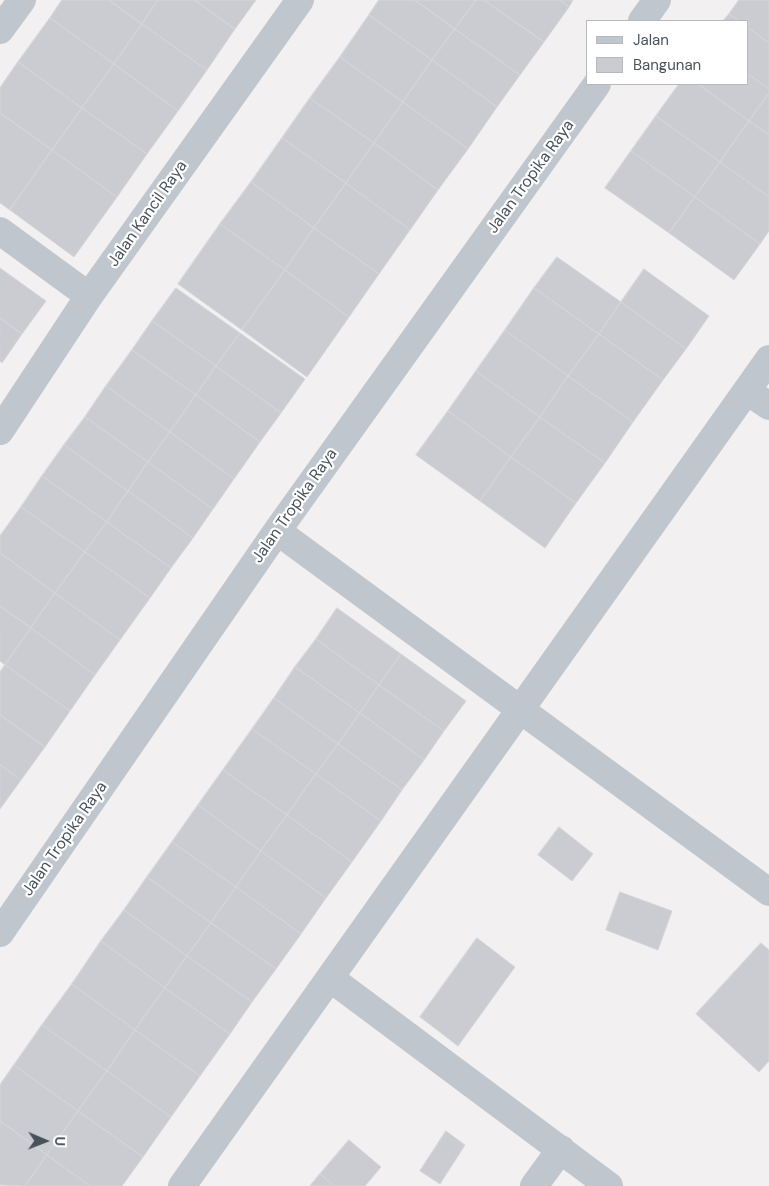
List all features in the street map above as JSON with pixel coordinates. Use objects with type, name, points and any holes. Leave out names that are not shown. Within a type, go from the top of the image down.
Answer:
[{"type":"street","points":[[0,30],[22,0]]},
{"type":"street","name":"Jalan Kancil Raya","points":[[0,431],[89,296],[300,0]]},
{"type":"street","points":[[643,20],[657,0]]},
{"type":"street","name":"Jalan Tropika Raya","points":[[0,933],[277,532],[596,85]]},
{"type":"street","points":[[0,231],[89,296]]},
{"type":"street","points":[[182,1186],[769,359]]},
{"type":"street","points":[[747,391],[769,406]]},
{"type":"street","points":[[277,532],[769,892]]},
{"type":"street","points":[[330,978],[561,1148],[609,1186]]},
{"type":"street","points":[[534,1186],[561,1148]]},
{"type":"building","points":[[62,0],[109,0],[142,24],[114,64],[50,18]]},
{"type":"building","points":[[109,0],[158,0],[142,24]]},
{"type":"building","points":[[158,0],[195,0],[235,29],[207,70],[142,24]]},
{"type":"building","points":[[195,0],[256,0],[235,29]]},
{"type":"building","points":[[379,0],[415,0],[455,29],[432,60],[369,15]]},
{"type":"building","points":[[415,0],[476,0],[455,29]]},
{"type":"building","points":[[476,0],[484,0],[544,42],[520,75],[455,29]]},
{"type":"building","points":[[484,0],[560,0],[569,7],[544,42]]},
{"type":"building","points":[[560,0],[573,0],[569,7]]},
{"type":"building","points":[[739,0],[769,0],[769,43],[749,29],[749,20],[738,20],[729,14]]},
{"type":"building","points":[[729,14],[738,20],[724,20]]},
{"type":"building","points":[[369,15],[432,60],[403,102],[340,57]]},
{"type":"building","points":[[50,18],[114,64],[82,108],[18,62]]},
{"type":"building","points":[[142,24],[207,70],[178,111],[114,64]]},
{"type":"building","points":[[455,29],[520,75],[497,107],[432,60]]},
{"type":"building","points":[[749,29],[769,43],[769,89],[749,75]]},
{"type":"building","points":[[340,57],[403,102],[374,143],[310,98]]},
{"type":"building","points":[[432,60],[497,107],[468,149],[403,102]]},
{"type":"building","points":[[18,62],[82,108],[52,150],[0,113],[0,88]]},
{"type":"building","points":[[114,64],[178,111],[147,154],[82,108]]},
{"type":"building","points":[[749,75],[769,89],[769,93],[749,121],[699,85],[749,85]]},
{"type":"building","points":[[678,85],[699,85],[749,121],[720,162],[656,116]]},
{"type":"building","points":[[769,93],[769,135],[749,121]]},
{"type":"building","points":[[310,98],[374,143],[346,183],[282,138]]},
{"type":"building","points":[[403,102],[468,149],[438,190],[374,143]]},
{"type":"building","points":[[82,108],[147,154],[117,197],[52,150]]},
{"type":"building","points":[[0,113],[52,150],[10,210],[0,203]]},
{"type":"building","points":[[656,116],[720,162],[695,197],[631,151]]},
{"type":"building","points":[[749,121],[769,135],[769,197],[720,162]]},
{"type":"building","points":[[282,138],[346,183],[314,228],[251,182]]},
{"type":"building","points":[[374,143],[438,190],[410,230],[346,183]]},
{"type":"building","points":[[52,150],[117,197],[74,257],[10,210]]},
{"type":"building","points":[[631,151],[695,197],[669,233],[605,188]]},
{"type":"building","points":[[720,162],[769,197],[769,231],[760,244],[695,197]]},
{"type":"building","points":[[251,182],[314,228],[285,270],[220,224]]},
{"type":"building","points":[[346,183],[410,230],[379,274],[314,228]]},
{"type":"building","points":[[695,197],[760,244],[734,280],[669,233]]},
{"type":"building","points":[[220,224],[285,270],[242,330],[178,284]]},
{"type":"building","points":[[314,228],[379,274],[349,317],[285,270]]},
{"type":"building","points":[[557,257],[621,302],[599,334],[534,288]]},
{"type":"building","points":[[0,268],[46,301],[22,334],[0,318]]},
{"type":"building","points":[[644,269],[709,316],[686,349],[621,302]]},
{"type":"building","points":[[285,270],[349,317],[307,377],[242,330]]},
{"type":"building","points":[[176,288],[240,333],[216,366],[152,321]]},
{"type":"building","points":[[534,288],[599,334],[568,376],[505,330]]},
{"type":"building","points":[[621,302],[686,349],[663,380],[599,334]]},
{"type":"building","points":[[0,318],[22,334],[2,363],[0,361]]},
{"type":"building","points":[[152,321],[216,366],[196,395],[132,350]]},
{"type":"building","points":[[505,330],[568,376],[540,417],[476,371]]},
{"type":"building","points":[[240,333],[305,379],[281,413],[216,366]]},
{"type":"building","points":[[599,334],[663,380],[633,422],[568,376]]},
{"type":"building","points":[[132,350],[196,395],[170,432],[106,386]]},
{"type":"building","points":[[216,366],[281,413],[260,442],[196,395]]},
{"type":"building","points":[[476,371],[540,417],[511,457],[448,411]]},
{"type":"building","points":[[568,376],[633,422],[605,463],[540,417]]},
{"type":"building","points":[[106,386],[170,432],[148,462],[85,417]]},
{"type":"building","points":[[196,395],[260,442],[234,479],[170,432]]},
{"type":"building","points":[[448,411],[511,457],[480,501],[416,455]]},
{"type":"building","points":[[85,417],[148,462],[128,491],[64,445]]},
{"type":"building","points":[[540,417],[605,463],[576,503],[511,457]]},
{"type":"building","points":[[170,432],[234,479],[213,509],[148,462]]},
{"type":"building","points":[[64,445],[128,491],[107,522],[42,476]]},
{"type":"building","points":[[511,457],[576,503],[545,548],[480,501]]},
{"type":"building","points":[[148,462],[213,509],[193,538],[128,491]]},
{"type":"building","points":[[42,476],[107,522],[85,552],[21,507]]},
{"type":"building","points":[[128,491],[193,538],[171,568],[107,522]]},
{"type":"building","points":[[21,507],[85,552],[55,593],[0,553],[0,536]]},
{"type":"building","points":[[107,522],[171,568],[150,598],[85,552]]},
{"type":"building","points":[[85,552],[150,598],[120,640],[55,593]]},
{"type":"building","points":[[0,553],[55,593],[31,628],[0,606]]},
{"type":"building","points":[[55,593],[120,640],[95,675],[31,628]]},
{"type":"building","points":[[0,606],[31,628],[5,665],[0,661]]},
{"type":"building","points":[[337,608],[401,654],[379,685],[316,639]]},
{"type":"building","points":[[31,628],[95,675],[70,711],[5,665]]},
{"type":"building","points":[[316,639],[379,685],[360,713],[295,667]]},
{"type":"building","points":[[401,654],[466,701],[444,731],[379,685]]},
{"type":"building","points":[[5,665],[70,711],[45,747],[0,715],[0,672]]},
{"type":"building","points":[[295,667],[360,713],[338,744],[274,698]]},
{"type":"building","points":[[379,685],[444,731],[424,760],[360,713]]},
{"type":"building","points":[[274,698],[338,744],[316,774],[252,729]]},
{"type":"building","points":[[360,713],[424,760],[402,790],[338,744]]},
{"type":"building","points":[[0,715],[45,747],[21,780],[0,765]]},
{"type":"building","points":[[252,729],[316,774],[287,815],[223,770]]},
{"type":"building","points":[[338,744],[402,790],[381,821],[316,774]]},
{"type":"building","points":[[0,765],[21,780],[0,809]]},
{"type":"building","points":[[223,770],[287,815],[261,851],[198,805]]},
{"type":"building","points":[[316,774],[381,821],[352,862],[287,815]]},
{"type":"building","points":[[198,805],[261,851],[236,887],[172,842]]},
{"type":"building","points":[[287,815],[352,862],[326,898],[261,851]]},
{"type":"building","points":[[559,827],[593,854],[572,881],[538,855]]},
{"type":"building","points":[[172,842],[236,887],[211,923],[147,877]]},
{"type":"building","points":[[261,851],[326,898],[301,934],[236,887]]},
{"type":"building","points":[[147,877],[211,923],[187,956],[124,910]]},
{"type":"building","points":[[236,887],[301,934],[276,969],[211,923]]},
{"type":"building","points":[[620,892],[672,911],[658,950],[606,930]]},
{"type":"building","points":[[124,910],[187,956],[165,988],[101,941]]},
{"type":"building","points":[[211,923],[276,969],[252,1002],[187,956]]},
{"type":"building","points":[[477,938],[515,967],[458,1046],[420,1017]]},
{"type":"building","points":[[101,941],[165,988],[135,1030],[72,984]]},
{"type":"building","points":[[761,943],[769,950],[769,1061],[759,1072],[696,1014]]},
{"type":"building","points":[[187,956],[252,1002],[230,1034],[165,988]]},
{"type":"building","points":[[72,984],[135,1030],[107,1071],[42,1025]]},
{"type":"building","points":[[165,988],[230,1034],[200,1076],[135,1030]]},
{"type":"building","points":[[42,1025],[107,1071],[78,1111],[14,1065]]},
{"type":"building","points":[[135,1030],[200,1076],[171,1117],[107,1071]]},
{"type":"building","points":[[14,1065],[78,1111],[47,1155],[0,1121],[0,1085]]},
{"type":"building","points":[[107,1071],[171,1117],[143,1157],[78,1111]]},
{"type":"building","points":[[78,1111],[143,1157],[122,1186],[90,1186],[47,1155]]},
{"type":"building","points":[[0,1121],[47,1155],[25,1186],[0,1185]]},
{"type":"building","points":[[446,1131],[465,1145],[440,1184],[420,1171]]},
{"type":"building","points":[[349,1140],[381,1167],[365,1186],[334,1186],[320,1174]]},
{"type":"building","points":[[47,1155],[90,1186],[25,1186]]},
{"type":"building","points":[[320,1174],[334,1186],[310,1186]]}]
